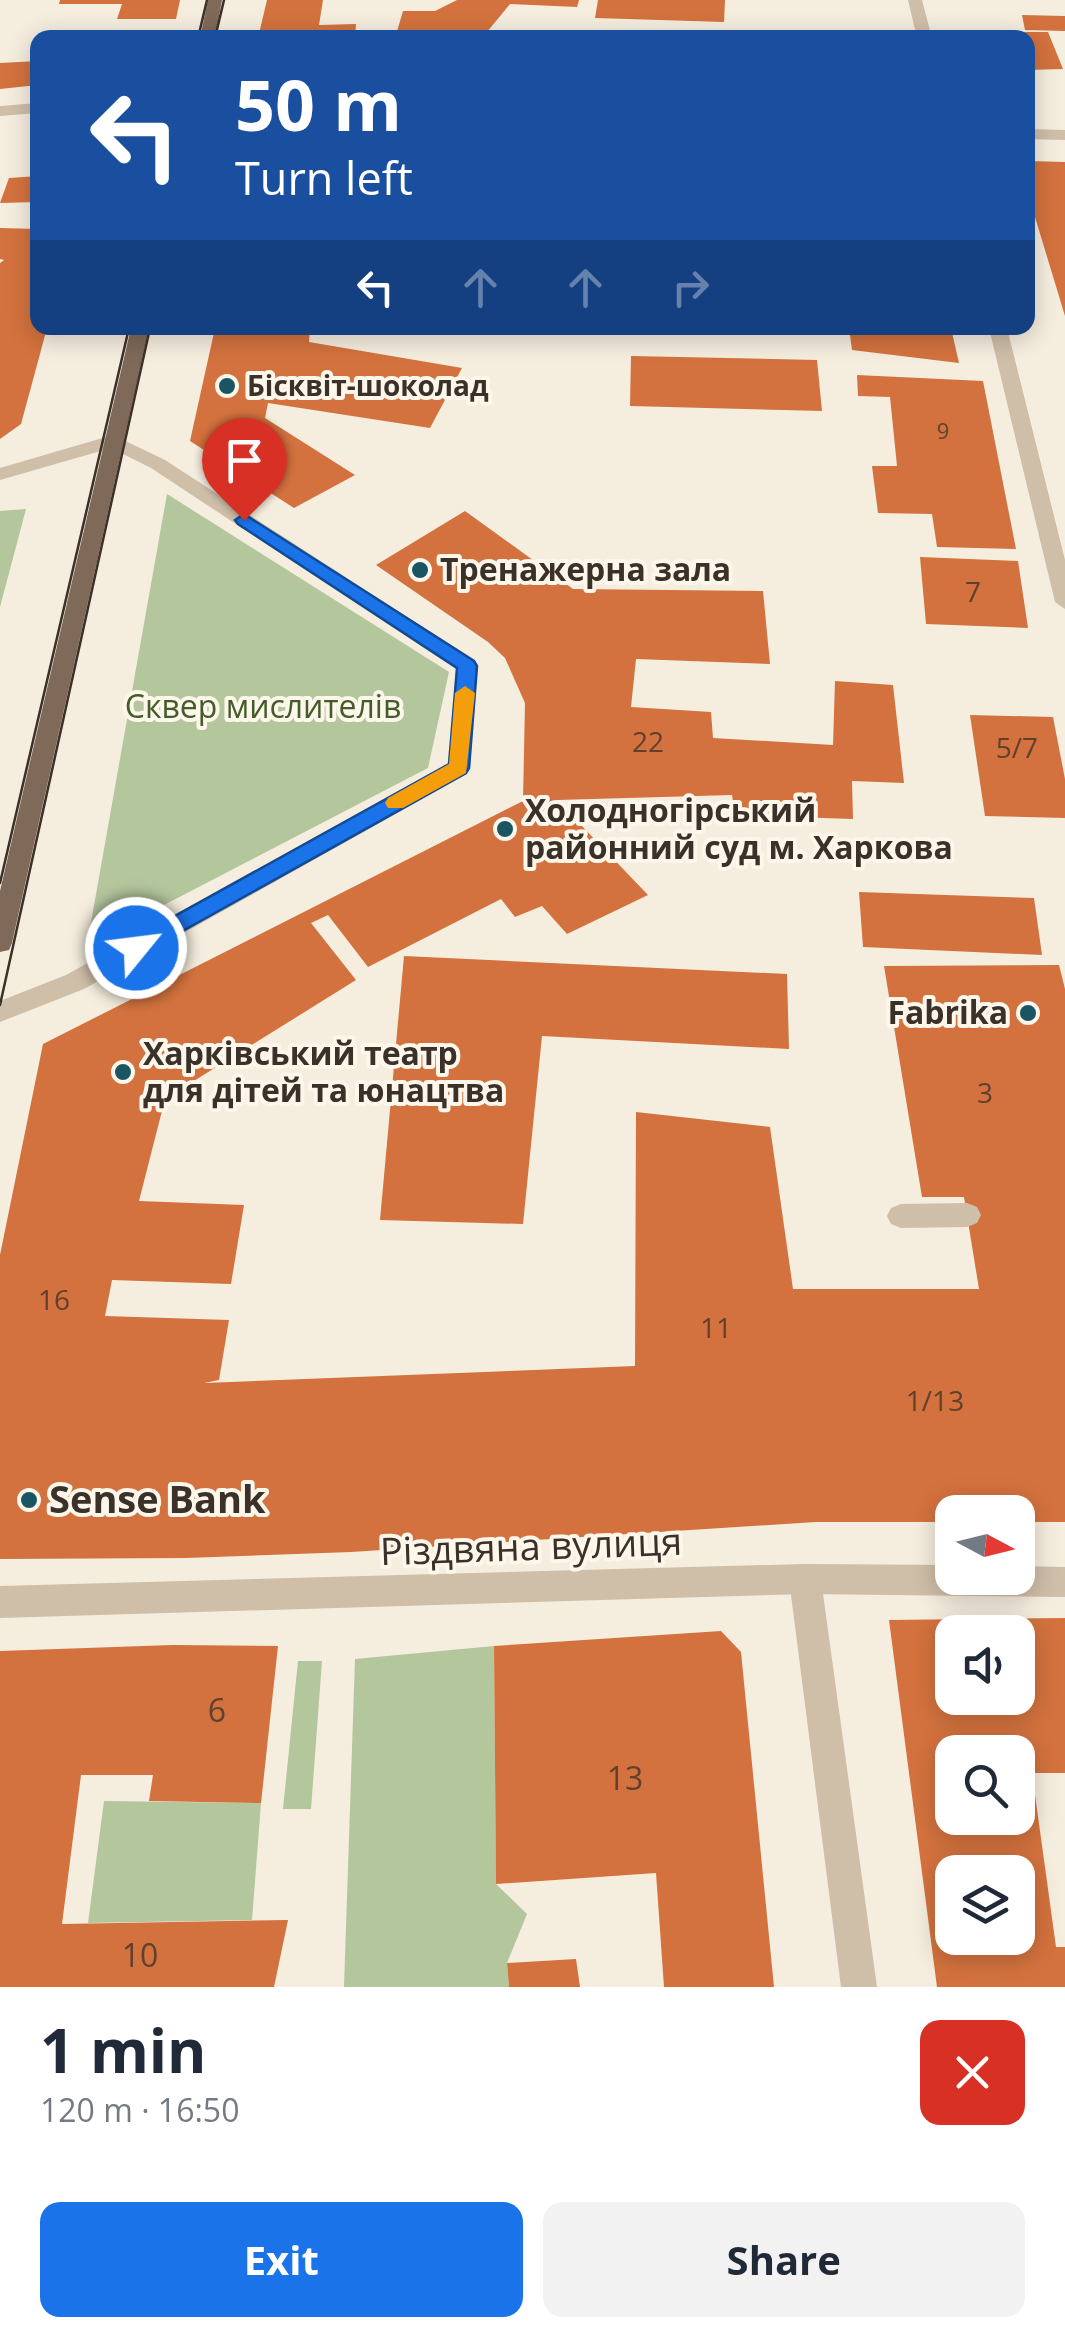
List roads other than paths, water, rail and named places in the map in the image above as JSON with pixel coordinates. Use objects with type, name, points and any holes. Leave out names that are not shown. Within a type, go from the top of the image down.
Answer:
[{"type":"main road","points":[[209,30],[215,0]]},
{"type":"main road","points":[[0,943],[138,335]]},
{"type":"street","points":[[914,0],[923,30]]},
{"type":"street","points":[[0,111],[30,109]]},
{"type":"street","points":[[1035,134],[1065,135]]},
{"type":"street","points":[[1000,335],[1065,602]]},
{"type":"street","points":[[0,474],[113,442],[158,464],[467,666],[459,768],[75,982],[0,1012]]},
{"type":"street","points":[[901,1216],[967,1215]]},
{"type":"street","points":[[804,1579],[859,1987]]},
{"type":"street","name":"Різдвяна вулиця","points":[[0,1602],[804,1579],[1065,1582]]},
{"type":"tram line","points":[[200,30],[207,0]]},
{"type":"tram line","points":[[217,30],[224,0]]},
{"type":"tram line","points":[[0,883],[127,335]]},
{"type":"tram line","points":[[0,1005],[148,335]]},
{"type":"place","name":"Бісквіт-шоколад","points":[[227,386]]},
{"type":"place","name":"Тренажерна зала","points":[[420,570]]},
{"type":"place","name":"Холодногірський районний суд м. Харкова","points":[[505,829]]},
{"type":"place","name":"Fabrika","points":[[1028,1013]]},
{"type":"place","name":"Харківський театр для дітей та юнацтва","points":[[123,1072]]},
{"type":"place","name":"Sense Bank","points":[[29,1500]]},
{"type":"park label","name":"Сквер мислителів","points":[[263,707]]}]
